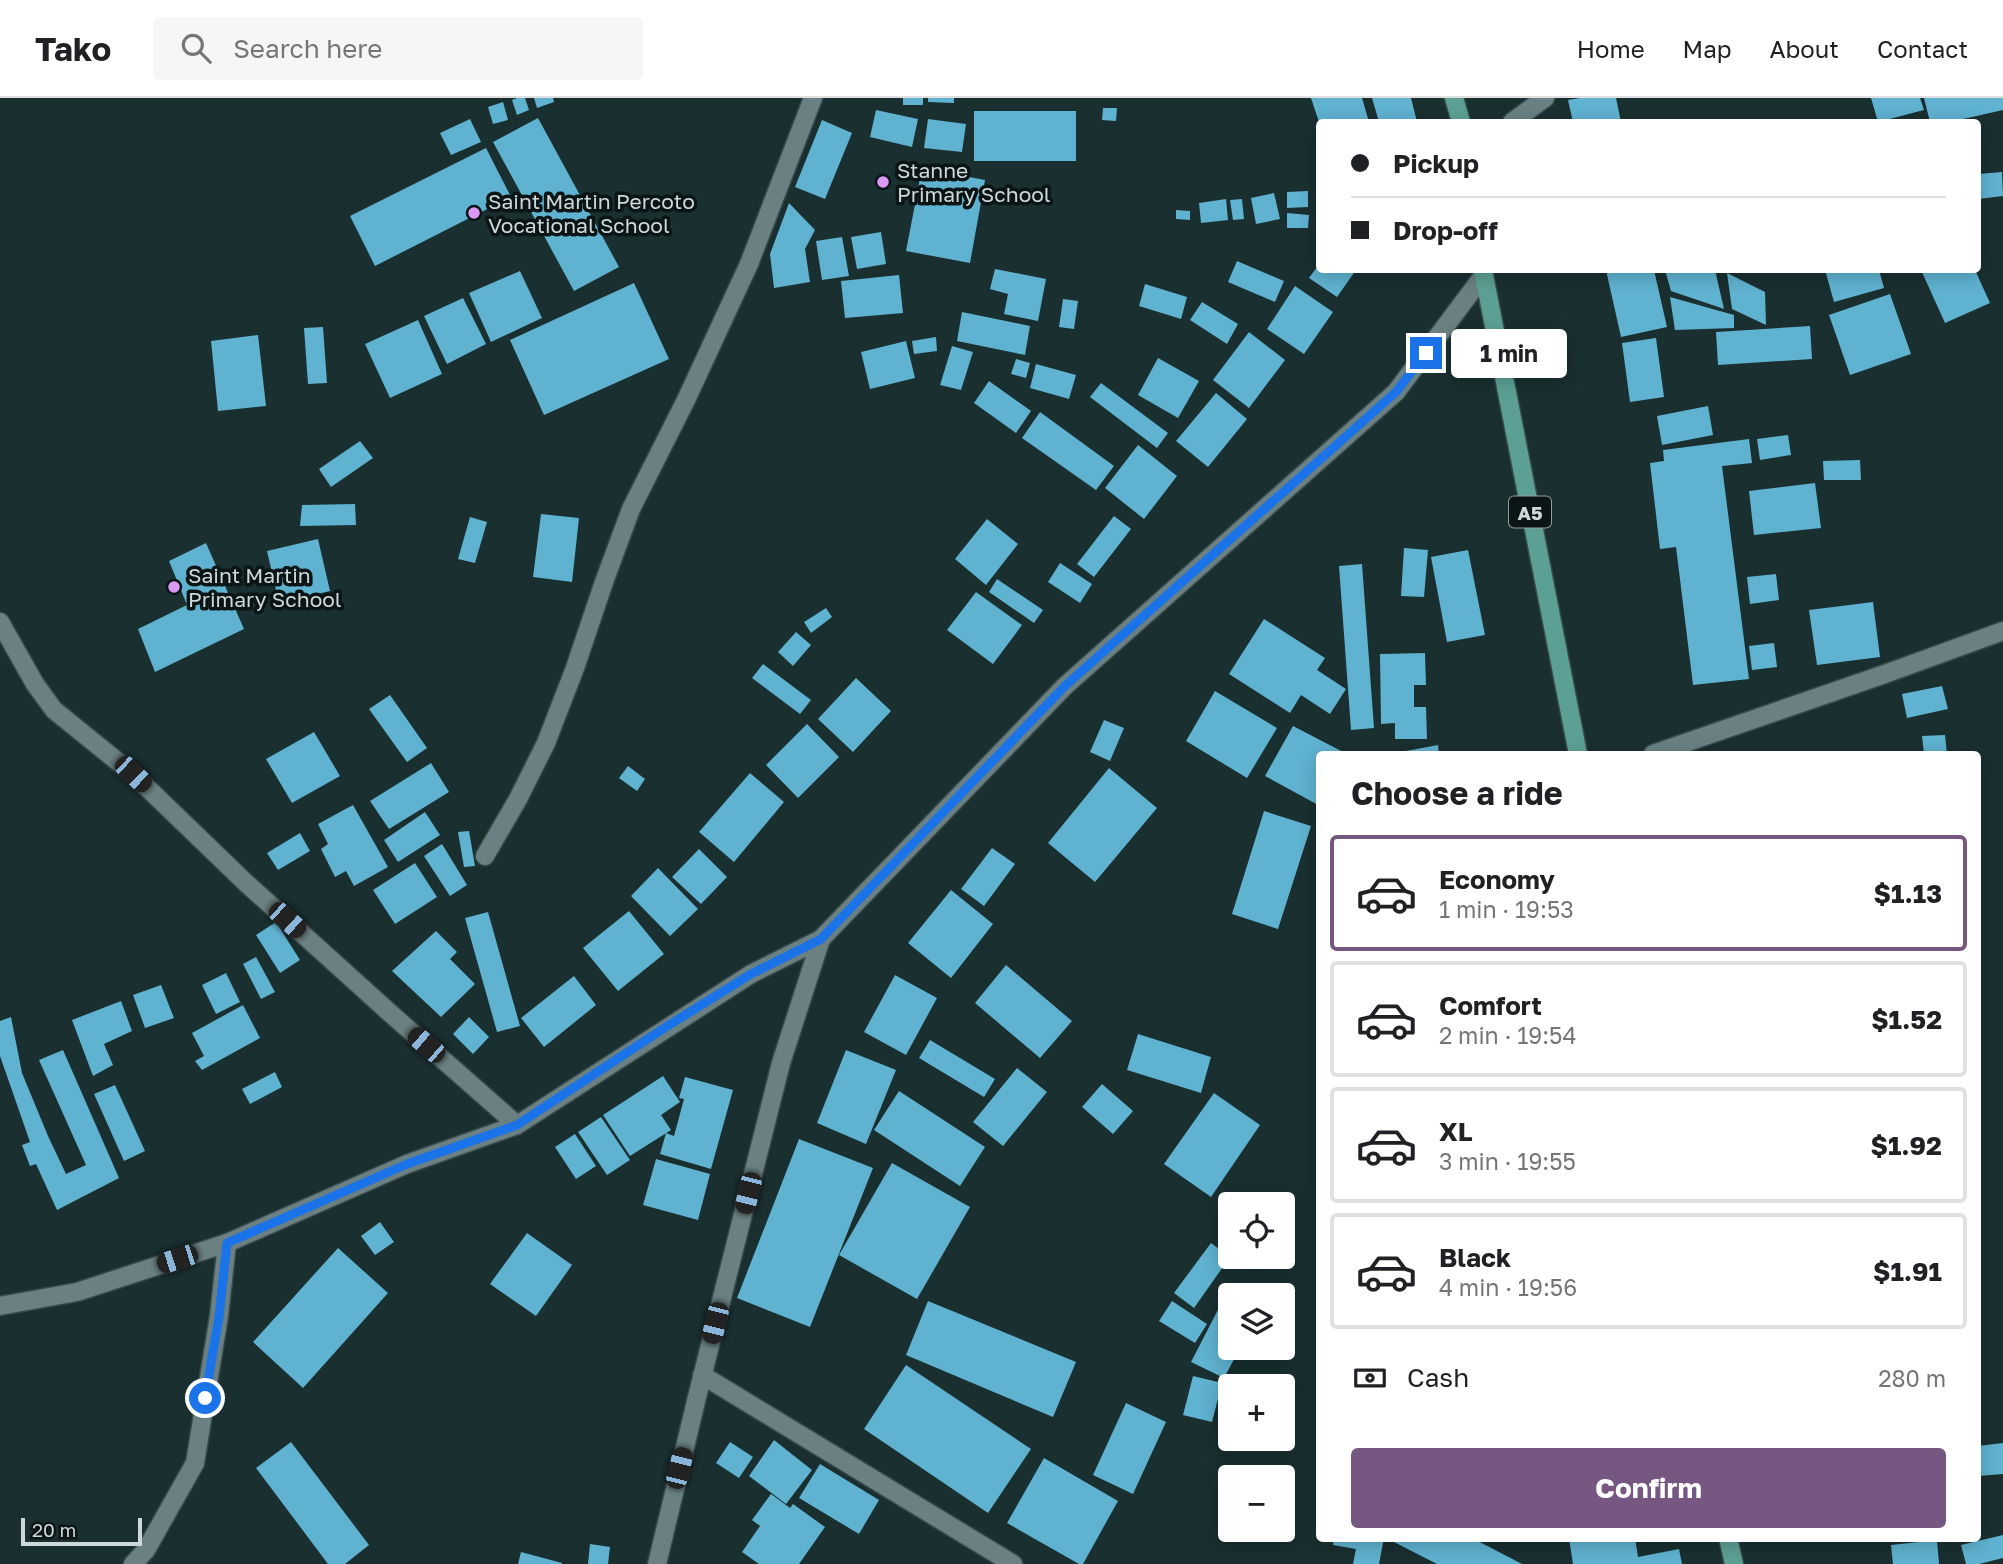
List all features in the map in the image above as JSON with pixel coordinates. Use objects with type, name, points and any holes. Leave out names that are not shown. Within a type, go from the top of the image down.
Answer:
[{"type":"main road","points":[[1454,98],[1460,119]]},
{"type":"main road","name":"A5","points":[[1483,273],[1577,751]]},
{"type":"main road","points":[[1729,1542],[1734,1564]]},
{"type":"street","points":[[485,856],[518,800],[546,743],[631,509],[686,400],[749,264],[813,98]]},
{"type":"street","points":[[1516,119],[1545,98]]},
{"type":"street","points":[[0,1307],[78,1292],[227,1243],[407,1164],[517,1125],[751,974],[821,939],[1065,686],[1396,392],[1483,273]]},
{"type":"street","points":[[0,622],[35,684],[54,710],[133,774],[246,883],[517,1125]]},
{"type":"street","points":[[1662,751],[2003,631]]},
{"type":"street","points":[[657,1564],[781,1063],[821,939]]},
{"type":"street","points":[[134,1564],[146,1550],[195,1462],[219,1317],[227,1243]]},
{"type":"street","points":[[702,1375],[1013,1564]]},
{"type":"building","points":[[525,98],[529,110],[517,115],[512,100]]},
{"type":"building","points":[[534,98],[553,98],[554,102],[537,108]]},
{"type":"building","points":[[903,98],[923,98],[923,105],[903,105]]},
{"type":"building","points":[[928,98],[954,98],[954,103],[928,102]]},
{"type":"building","points":[[1311,98],[1362,98],[1368,119],[1318,119]]},
{"type":"building","points":[[1372,98],[1411,98],[1416,119],[1378,119]]},
{"type":"building","points":[[1616,98],[1620,119],[1572,119],[1568,100]]},
{"type":"building","points":[[1871,98],[1920,98],[1924,110],[1890,119],[1877,119]]},
{"type":"building","points":[[1924,98],[2003,98],[2003,110],[1963,119],[1929,119]]},
{"type":"building","points":[[503,102],[508,120],[493,124],[488,107]]},
{"type":"building","points":[[1103,108],[1117,108],[1116,121],[1102,120]]},
{"type":"building","points":[[876,110],[918,119],[912,147],[870,137]]},
{"type":"building","points":[[974,111],[1076,111],[1076,161],[974,161]]},
{"type":"building","points":[[538,118],[619,267],[574,291],[493,142]]},
{"type":"building","points":[[470,119],[481,142],[451,155],[440,133]]},
{"type":"building","points":[[928,119],[966,124],[962,152],[924,148]]},
{"type":"building","points":[[822,120],[852,133],[825,199],[795,187]]},
{"type":"building","points":[[486,148],[511,197],[375,266],[350,216]]},
{"type":"building","points":[[922,168],[985,180],[970,263],[906,251]]},
{"type":"building","points":[[2002,172],[2003,196],[1981,199],[1981,174]]},
{"type":"building","points":[[1308,191],[1308,207],[1287,208],[1287,192]]},
{"type":"building","points":[[1274,193],[1280,219],[1256,224],[1251,198]]},
{"type":"building","points":[[1226,199],[1228,220],[1201,223],[1199,203]]},
{"type":"building","points":[[1242,199],[1244,219],[1233,220],[1230,200]]},
{"type":"building","points":[[789,203],[815,230],[805,249],[810,282],[774,288],[770,254]]},
{"type":"building","points":[[1176,210],[1190,211],[1190,220],[1176,219]]},
{"type":"building","points":[[1287,213],[1309,215],[1308,228],[1287,228]]},
{"type":"building","points":[[881,232],[886,264],[857,269],[851,237]]},
{"type":"building","points":[[842,237],[849,276],[822,280],[816,241]]},
{"type":"building","points":[[1237,261],[1284,281],[1275,302],[1228,282]]},
{"type":"building","points":[[1316,268],[1316,273],[1354,273],[1337,297],[1309,278]]},
{"type":"building","points":[[995,269],[1046,279],[1038,321],[1004,314],[1008,294],[990,289]]},
{"type":"building","points":[[520,271],[542,318],[491,342],[469,293]]},
{"type":"building","points":[[1607,273],[1655,273],[1667,327],[1621,337]]},
{"type":"building","points":[[1666,273],[1716,273],[1724,309],[1671,291]]},
{"type":"building","points":[[1727,273],[1765,292],[1766,325],[1732,309]]},
{"type":"building","points":[[1826,273],[1880,273],[1884,288],[1834,302]]},
{"type":"building","points":[[1922,273],[1976,273],[1990,303],[1945,323]]},
{"type":"building","points":[[899,275],[903,313],[845,318],[841,281]]},
{"type":"building","points":[[634,283],[669,359],[544,415],[510,340]]},
{"type":"building","points":[[1145,284],[1187,297],[1181,319],[1139,306]]},
{"type":"building","points":[[1295,286],[1333,312],[1304,354],[1267,329]]},
{"type":"building","points":[[1890,294],[1911,354],[1850,375],[1829,315]]},
{"type":"building","points":[[1670,297],[1734,315],[1734,328],[1675,330]]},
{"type":"building","points":[[463,298],[486,344],[447,364],[424,316]]},
{"type":"building","points":[[1063,299],[1078,301],[1074,329],[1059,327]]},
{"type":"building","points":[[1202,302],[1238,324],[1227,344],[1190,320]]},
{"type":"building","points":[[962,312],[1030,326],[1025,355],[957,341]]},
{"type":"building","points":[[418,320],[442,374],[390,398],[365,344]]},
{"type":"building","points":[[1810,326],[1812,359],[1718,365],[1716,332]]},
{"type":"building","points":[[323,327],[327,383],[308,384],[304,328]]},
{"type":"building","points":[[1249,332],[1285,360],[1249,408],[1213,380]]},
{"type":"building","points":[[258,335],[266,406],[218,411],[211,341]]},
{"type":"building","points":[[936,337],[937,351],[914,354],[912,341]]},
{"type":"building","points":[[1656,338],[1664,397],[1630,402],[1622,343]]},
{"type":"building","points":[[906,341],[915,378],[870,389],[861,352]]},
{"type":"building","points":[[952,346],[973,352],[961,390],[940,385]]},
{"type":"building","points":[[1158,358],[1199,381],[1178,418],[1138,395]]},
{"type":"building","points":[[1016,359],[1030,363],[1026,378],[1011,374]]},
{"type":"building","points":[[1036,364],[1076,375],[1069,399],[1030,388]]},
{"type":"building","points":[[989,381],[1031,411],[1016,433],[974,403]]},
{"type":"building","points":[[1101,383],[1168,433],[1157,448],[1090,397]]},
{"type":"building","points":[[1216,393],[1247,419],[1208,467],[1176,441]]},
{"type":"building","points":[[1708,406],[1713,435],[1662,445],[1657,416]]},
{"type":"building","points":[[1040,412],[1114,466],[1096,490],[1022,438]]},
{"type":"building","points":[[1788,435],[1791,455],[1760,460],[1757,439]]},
{"type":"building","points":[[1749,439],[1752,463],[1722,466],[1749,679],[1693,685],[1676,547],[1660,549],[1650,463],[1664,461],[1663,450]]},
{"type":"building","points":[[360,441],[373,458],[331,487],[319,469]]},
{"type":"building","points":[[1138,445],[1177,476],[1144,519],[1105,488]]},
{"type":"building","points":[[1860,460],[1861,480],[1824,480],[1823,461]]},
{"type":"building","points":[[1815,483],[1821,528],[1754,535],[1749,491]]},
{"type":"building","points":[[355,504],[356,525],[300,526],[302,505]]},
{"type":"building","points":[[541,514],[579,518],[572,582],[533,577]]},
{"type":"building","points":[[1114,516],[1131,529],[1094,577],[1077,564]]},
{"type":"building","points":[[470,517],[487,522],[475,563],[458,559]]},
{"type":"building","points":[[987,519],[1018,544],[986,585],[955,559]]},
{"type":"building","points":[[318,539],[330,591],[279,603],[267,551]]},
{"type":"building","points":[[206,543],[244,629],[155,672],[138,629],[187,605],[169,561]]},
{"type":"building","points":[[1404,548],[1428,550],[1424,597],[1401,596]]},
{"type":"building","points":[[1468,550],[1485,635],[1447,642],[1431,557]]},
{"type":"building","points":[[1060,563],[1092,584],[1080,603],[1048,582]]},
{"type":"building","points":[[1362,564],[1374,728],[1351,730],[1339,566]]},
{"type":"building","points":[[1776,574],[1779,600],[1750,604],[1747,577]]},
{"type":"building","points":[[997,579],[1043,610],[1034,623],[989,592]]},
{"type":"building","points":[[976,592],[1022,625],[993,664],[947,630]]},
{"type":"building","points":[[1873,602],[1880,657],[1817,665],[1809,610]]},
{"type":"building","points":[[826,608],[832,617],[811,633],[804,622]]},
{"type":"building","points":[[1264,619],[1325,658],[1317,670],[1346,689],[1330,714],[1301,695],[1290,713],[1229,674]]},
{"type":"building","points":[[796,632],[811,645],[793,666],[778,652]]},
{"type":"building","points":[[1774,643],[1777,667],[1752,670],[1749,646]]},
{"type":"building","points":[[1425,653],[1426,685],[1414,685],[1414,707],[1426,707],[1427,739],[1395,739],[1395,723],[1381,724],[1380,654]]},
{"type":"building","points":[[763,664],[811,700],[800,714],[752,678]]},
{"type":"building","points":[[856,678],[891,711],[853,752],[818,719]]},
{"type":"building","points":[[1942,686],[1948,709],[1907,718],[1902,694]]},
{"type":"building","points":[[1215,691],[1277,728],[1247,778],[1186,741]]},
{"type":"building","points":[[390,695],[427,748],[407,762],[369,709]]},
{"type":"building","points":[[1104,720],[1124,728],[1110,761],[1090,752]]},
{"type":"building","points":[[807,724],[839,757],[798,798],[766,765]]},
{"type":"building","points":[[1293,726],[1341,751],[1316,751],[1316,804],[1265,776]]},
{"type":"building","points":[[314,732],[340,776],[292,803],[266,759]]},
{"type":"building","points":[[1945,735],[1947,751],[1924,751],[1922,736]]},
{"type":"building","points":[[1438,745],[1439,751],[1406,751]]},
{"type":"building","points":[[431,763],[449,792],[389,829],[370,801]]},
{"type":"building","points":[[628,766],[645,779],[637,791],[619,778]]},
{"type":"building","points":[[1109,768],[1157,808],[1095,882],[1048,843]]},
{"type":"building","points":[[750,773],[784,802],[734,862],[699,832]]},
{"type":"building","points":[[353,805],[388,867],[354,886],[346,871],[335,877],[321,849],[328,844],[318,824]]},
{"type":"building","points":[[1264,811],[1311,826],[1278,929],[1232,914]]},
{"type":"building","points":[[425,812],[440,835],[398,862],[384,840]]},
{"type":"building","points":[[469,831],[475,866],[464,867],[458,832]]},
{"type":"building","points":[[300,833],[310,851],[278,870],[267,853]]},
{"type":"building","points":[[442,844],[467,885],[450,896],[424,856]]},
{"type":"building","points":[[992,848],[1015,864],[984,906],[961,889]]},
{"type":"building","points":[[699,849],[727,877],[701,904],[672,877]]},
{"type":"building","points":[[415,863],[437,897],[395,924],[373,890]]},
{"type":"building","points":[[658,868],[698,909],[670,936],[631,896]]},
{"type":"building","points":[[951,890],[993,924],[951,978],[908,943]]},
{"type":"building","points":[[629,911],[664,954],[618,991],[583,948]]},
{"type":"building","points":[[488,912],[520,1026],[497,1032],[465,918]]},
{"type":"building","points":[[276,922],[300,960],[280,973],[256,935]]},
{"type":"building","points":[[436,931],[457,952],[450,959],[475,984],[441,1017],[392,971]]},
{"type":"building","points":[[256,957],[275,992],[261,999],[243,964]]},
{"type":"building","points":[[1006,965],[1072,1021],[1040,1058],[975,1003]]},
{"type":"building","points":[[226,973],[240,1002],[216,1014],[202,985]]},
{"type":"building","points":[[895,975],[937,998],[906,1055],[864,1032]]},
{"type":"building","points":[[574,976],[596,1005],[544,1047],[521,1018]]},
{"type":"building","points":[[161,985],[174,1018],[145,1028],[133,995]]},
{"type":"building","points":[[121,1001],[132,1031],[104,1044],[113,1065],[93,1076],[72,1020]]},
{"type":"building","points":[[243,1005],[260,1038],[202,1070],[195,1061],[204,1056],[192,1033]]},
{"type":"building","points":[[11,1017],[22,1073],[66,1174],[86,1165],[39,1060],[63,1050],[119,1178],[57,1210],[36,1164],[30,1166],[22,1145],[30,1142],[0,1056],[0,1021]]},
{"type":"building","points":[[469,1017],[489,1037],[473,1054],[453,1034]]},
{"type":"building","points":[[1138,1034],[1211,1057],[1201,1093],[1127,1070]]},
{"type":"building","points":[[930,1040],[995,1079],[984,1097],[919,1058]]},
{"type":"building","points":[[846,1050],[896,1070],[866,1144],[817,1123]]},
{"type":"building","points":[[1017,1068],[1047,1092],[1003,1146],[973,1122]]},
{"type":"building","points":[[275,1072],[282,1087],[250,1104],[242,1089]]},
{"type":"building","points":[[663,1076],[680,1102],[661,1115],[671,1130],[630,1156],[603,1115]]},
{"type":"building","points":[[685,1077],[733,1090],[711,1169],[660,1154],[666,1133],[674,1136],[684,1099],[679,1098]]},
{"type":"building","points":[[1102,1084],[1133,1111],[1113,1134],[1082,1107]]},
{"type":"building","points":[[115,1085],[145,1151],[124,1161],[94,1094]]},
{"type":"building","points":[[899,1091],[985,1147],[960,1186],[874,1130]]},
{"type":"building","points":[[1214,1093],[1260,1125],[1211,1197],[1164,1164]]},
{"type":"building","points":[[601,1117],[630,1160],[607,1175],[578,1132]]},
{"type":"building","points":[[575,1134],[596,1166],[576,1179],[555,1147]]},
{"type":"building","points":[[799,1139],[873,1168],[810,1327],[737,1298]]},
{"type":"building","points":[[656,1159],[710,1174],[698,1220],[643,1205]]},
{"type":"building","points":[[892,1163],[970,1207],[917,1299],[839,1255]]},
{"type":"building","points":[[380,1222],[394,1242],[375,1255],[361,1236]]},
{"type":"building","points":[[527,1233],[572,1265],[536,1316],[490,1284]]},
{"type":"building","points":[[1211,1243],[1218,1248],[1218,1269],[1222,1269],[1194,1308],[1174,1293]]},
{"type":"building","points":[[338,1248],[388,1293],[303,1388],[253,1342]]},
{"type":"building","points":[[928,1301],[1076,1362],[1053,1417],[906,1355]]},
{"type":"building","points":[[1172,1301],[1207,1324],[1195,1343],[1159,1321]]},
{"type":"building","points":[[1218,1310],[1218,1360],[1234,1360],[1226,1374],[1218,1375],[1191,1362]]},
{"type":"building","points":[[906,1365],[1031,1449],[988,1513],[864,1429]]},
{"type":"building","points":[[1193,1376],[1218,1382],[1218,1399],[1212,1422],[1183,1415]]},
{"type":"building","points":[[1126,1403],[1166,1422],[1133,1494],[1093,1475]]},
{"type":"building","points":[[774,1440],[812,1470],[786,1504],[749,1476]]},
{"type":"building","points":[[291,1442],[369,1545],[345,1564],[328,1564],[256,1468]]},
{"type":"building","points":[[730,1442],[753,1457],[739,1478],[716,1463]]},
{"type":"building","points":[[2003,1443],[2003,1474],[1981,1476],[1981,1446]]},
{"type":"building","points":[[1044,1458],[1118,1501],[1083,1564],[1007,1523]]},
{"type":"building","points":[[820,1464],[879,1500],[859,1534],[799,1498]]},
{"type":"building","points":[[771,1494],[790,1508],[793,1504],[825,1527],[799,1564],[759,1564],[742,1552],[760,1526],[752,1520]]},
{"type":"building","points":[[2003,1535],[2003,1558],[1966,1564],[1961,1545]]},
{"type":"building","points":[[1333,1542],[1383,1542],[1379,1564],[1353,1564],[1356,1549],[1333,1545]]},
{"type":"building","points":[[1394,1542],[1480,1542],[1522,1564],[1437,1564]]},
{"type":"building","points":[[1570,1542],[1636,1542],[1638,1557],[1679,1549],[1682,1564],[1573,1564]]},
{"type":"building","points":[[1937,1542],[1939,1564],[1893,1564],[1891,1545]]},
{"type":"building","points":[[590,1544],[610,1547],[608,1564],[588,1564]]},
{"type":"building","points":[[521,1552],[562,1563],[562,1564],[518,1564]]},
{"type":"place","name":"Stanne Primary School","points":[[883,182]]},
{"type":"place","name":"Saint Martin Percoto Vocational School","points":[[474,213]]},
{"type":"place","name":"Saint Martin Primary School","points":[[174,587]]},
{"type":"route","points":[[205,1398],[219,1317],[227,1243],[407,1164],[517,1125],[751,974],[821,939],[1065,686],[1396,392],[1426,353]]}]
